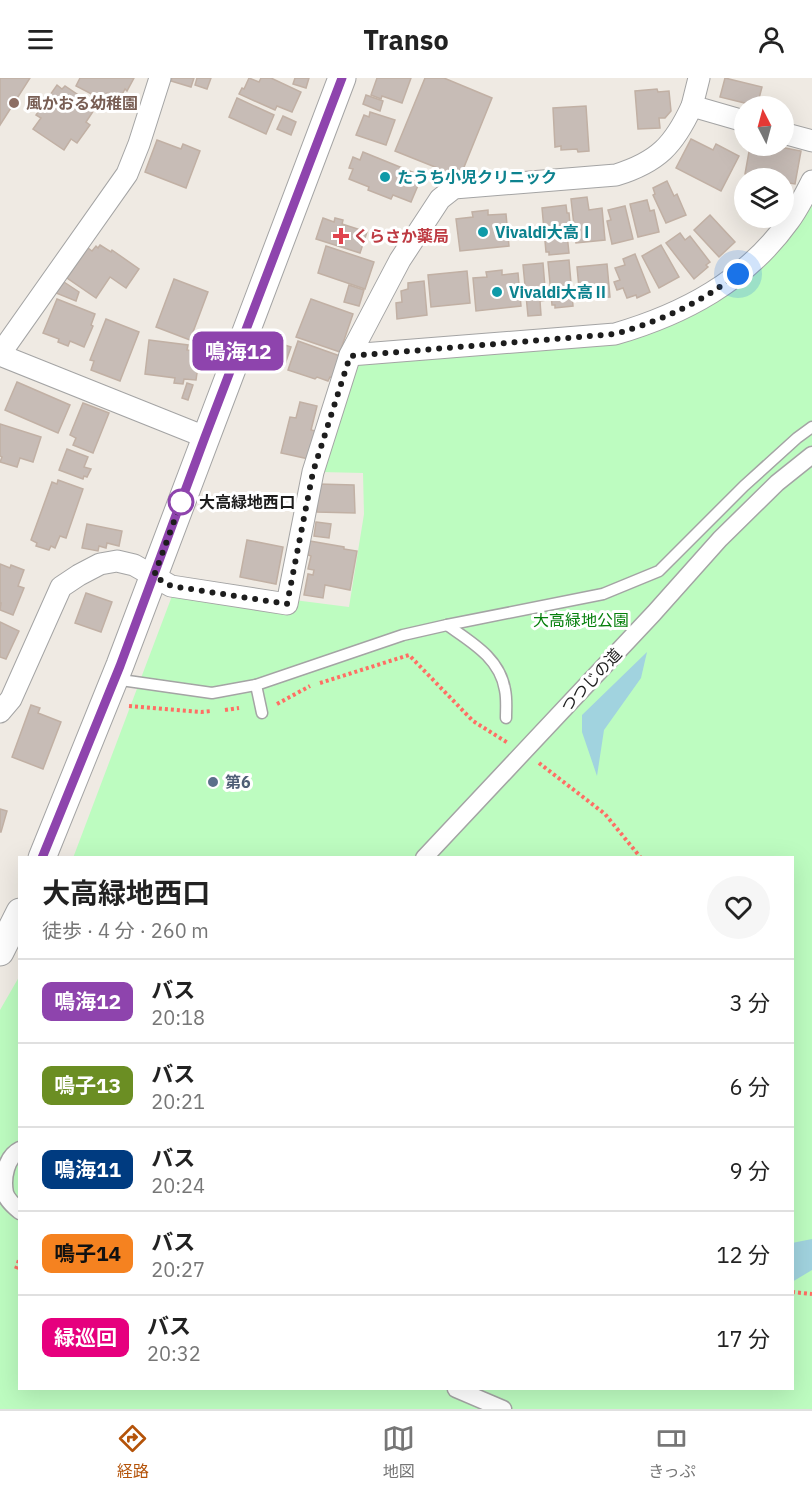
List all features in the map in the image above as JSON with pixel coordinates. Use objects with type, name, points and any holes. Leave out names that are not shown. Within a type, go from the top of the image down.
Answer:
[{"type":"street","points":[[160,78],[127,174],[0,354],[205,437]]},
{"type":"street","points":[[43,856],[154,576],[342,78]]},
{"type":"street","points":[[0,712],[11,699],[61,587],[100,564],[117,561],[134,565],[171,586],[287,604],[313,472],[350,356],[399,260],[440,199],[454,188],[616,176],[635,169],[654,158],[669,145],[682,127],[692,106],[699,78]]},
{"type":"street","points":[[692,106],[734,119]]},
{"type":"street","points":[[794,136],[812,141]]},
{"type":"street","points":[[350,356],[615,334],[645,325],[700,301],[751,264],[790,220],[812,181]]},
{"type":"street","name":"つつじの道","points":[[426,856],[654,613],[720,539],[777,483],[812,456]]},
{"type":"street","points":[[0,952],[18,916]]},
{"type":"street","points":[[18,1150],[7,1163],[4,1178],[5,1194],[18,1210]]},
{"type":"street","points":[[458,1390],[503,1409]]},
{"type":"lane","points":[[114,679],[212,693],[256,684],[403,635],[447,624],[603,594],[659,571],[744,486],[812,427]]},
{"type":"lane","points":[[447,624],[488,655],[495,665],[505,688],[506,718]]},
{"type":"lane","points":[[256,684],[262,713]]},
{"type":"path","points":[[273,706],[308,687],[409,655],[473,721],[524,752],[605,814],[639,856]]},
{"type":"path","points":[[123,709],[130,706],[201,712],[239,708]]},
{"type":"path","points":[[16,1269],[18,1263]]},
{"type":"path","points":[[794,1292],[812,1294]]},
{"type":"green space","name":"大高緑地公園","points":[[812,200],[812,1409],[0,1409],[0,1010],[18,979],[18,1390],[794,1390],[794,856],[74,856],[172,596],[291,614],[294,600],[349,607],[364,514],[363,473],[321,472],[352,368],[360,364],[585,345],[666,326],[780,228],[794,228],[794,216]]},
{"type":"water","points":[[647,652],[641,678],[604,730],[597,776],[582,732],[582,715]]},
{"type":"water","points":[[812,1239],[812,1270],[794,1281],[794,1243]]},
{"type":"building","points":[[0,78],[30,78],[0,125]]},
{"type":"building","points":[[80,78],[134,78],[119,100],[107,93],[103,100],[76,86]]},
{"type":"building","points":[[172,78],[194,78],[191,87],[171,81]]},
{"type":"building","points":[[197,78],[211,78],[207,89],[195,85]]},
{"type":"building","points":[[249,78],[259,82],[261,78],[271,78],[301,92],[292,112],[277,106],[275,110],[239,94]]},
{"type":"building","points":[[295,78],[309,78],[306,88],[293,84]]},
{"type":"building","points":[[377,78],[411,78],[402,103],[371,95]]},
{"type":"building","points":[[425,78],[444,78],[492,98],[460,177],[395,151]]},
{"type":"building","points":[[725,78],[762,87],[760,96],[734,96],[734,100],[720,97]]},
{"type":"building","points":[[57,85],[62,89],[65,86],[96,107],[86,122],[90,125],[77,143],[71,139],[64,150],[33,129],[41,118],[36,115]]},
{"type":"building","points":[[657,89],[658,92],[669,91],[671,111],[665,118],[659,118],[660,128],[638,129],[635,91]]},
{"type":"building","points":[[366,95],[383,101],[380,111],[363,104]]},
{"type":"building","points":[[237,98],[274,115],[266,134],[229,117]]},
{"type":"building","points":[[586,106],[589,151],[561,150],[561,146],[555,147],[553,108]]},
{"type":"building","points":[[370,112],[395,120],[386,145],[356,135],[364,115],[369,117]]},
{"type":"building","points":[[283,116],[296,122],[291,135],[277,129]]},
{"type":"building","points":[[691,139],[713,150],[716,144],[734,153],[734,156],[739,156],[721,191],[676,168]]},
{"type":"building","points":[[157,140],[181,149],[183,144],[200,151],[186,188],[145,172]]},
{"type":"building","points":[[794,150],[801,151],[795,184],[794,168],[746,168],[748,156],[794,156]]},
{"type":"building","name":"たうち小児クリニック","points":[[363,152],[422,176],[411,202],[393,195],[391,199],[349,179],[353,169],[349,168],[353,157],[360,160]]},
{"type":"building","points":[[667,181],[674,196],[677,194],[686,215],[666,223],[653,195],[655,194],[653,188]]},
{"type":"building","points":[[587,197],[589,210],[602,208],[605,240],[576,243],[571,199]]},
{"type":"building","points":[[647,200],[650,211],[654,210],[659,232],[638,237],[630,204]]},
{"type":"building","points":[[566,205],[570,224],[566,225],[569,253],[549,255],[549,252],[546,252],[542,208]]},
{"type":"building","points":[[625,206],[633,239],[612,244],[607,221],[611,220],[608,210]]},
{"type":"building","name":"Vivaldi大高Ⅰ","points":[[488,210],[488,215],[506,214],[509,246],[460,251],[456,219],[473,217],[472,212]]},
{"type":"building","points":[[710,215],[735,242],[719,257],[694,230]]},
{"type":"building","name":"くらさか薬局","points":[[323,218],[334,222],[335,218],[343,220],[342,224],[367,232],[360,253],[316,239]]},
{"type":"building","points":[[680,233],[685,240],[690,236],[710,262],[706,265],[708,267],[694,279],[666,243]]},
{"type":"building","points":[[100,245],[111,252],[112,250],[139,269],[126,288],[110,277],[96,298],[67,278],[88,248],[92,251]]},
{"type":"building","points":[[661,245],[679,277],[659,288],[642,256]]},
{"type":"building","points":[[326,246],[374,262],[365,289],[318,273]]},
{"type":"building","points":[[635,254],[650,292],[637,298],[636,295],[627,298],[623,288],[617,290],[614,282],[620,280],[615,268],[625,265],[623,259]]},
{"type":"building","points":[[569,260],[573,306],[555,308],[555,305],[552,305],[548,262]]},
{"type":"building","points":[[543,263],[546,300],[540,301],[541,315],[528,316],[523,265]]},
{"type":"building","points":[[607,264],[610,297],[580,299],[577,267]]},
{"type":"building","name":"Vivaldi大高Ⅱ","points":[[502,270],[502,275],[518,273],[521,306],[476,311],[473,278],[487,277],[486,272]]},
{"type":"building","points":[[467,271],[470,303],[431,307],[428,275]]},
{"type":"building","points":[[174,279],[208,292],[190,340],[156,327]]},
{"type":"building","points":[[424,281],[427,315],[397,319],[396,303],[402,302],[401,291],[408,289],[408,283]]},
{"type":"building","points":[[64,282],[79,292],[76,301],[56,293]]},
{"type":"building","points":[[349,285],[364,290],[359,306],[344,302]]},
{"type":"building","points":[[57,299],[95,314],[91,325],[93,326],[84,347],[70,341],[68,346],[58,342],[59,339],[43,333]]},
{"type":"building","points":[[311,299],[353,314],[340,352],[296,337]]},
{"type":"building","points":[[106,319],[139,332],[120,381],[91,370],[94,361],[90,360]]},
{"type":"building","points":[[149,340],[188,345],[187,350],[200,352],[196,380],[184,379],[183,384],[174,383],[175,378],[145,374]]},
{"type":"building","points":[[272,341],[291,347],[284,367],[265,361]]},
{"type":"building","points":[[298,341],[340,356],[332,378],[330,377],[328,381],[317,377],[315,379],[288,370]]},
{"type":"building","points":[[17,382],[70,405],[58,433],[5,410]]},
{"type":"building","points":[[187,383],[193,385],[188,400],[182,398]]},
{"type":"building","points":[[300,402],[317,406],[311,430],[316,431],[309,459],[281,453],[290,417],[296,418]]},
{"type":"building","points":[[83,403],[109,413],[93,453],[73,445],[76,438],[70,435]]},
{"type":"building","points":[[0,424],[41,437],[33,462],[20,458],[17,467],[0,462],[2,457],[0,456]]},
{"type":"building","points":[[67,449],[88,457],[84,467],[91,469],[87,477],[84,476],[83,479],[59,470]]},
{"type":"building","points":[[58,480],[83,489],[66,538],[60,536],[55,548],[51,546],[49,550],[36,546],[37,543],[31,540],[52,482],[57,484]]},
{"type":"building","points":[[318,484],[354,485],[355,513],[317,512]]},
{"type":"building","points":[[316,522],[331,524],[329,538],[314,536]]},
{"type":"building","points":[[87,524],[122,531],[119,546],[107,543],[106,548],[99,546],[98,551],[82,548]]},
{"type":"building","points":[[247,540],[283,547],[276,584],[240,577]]},
{"type":"building","points":[[310,541],[357,551],[350,590],[325,585],[323,598],[304,595],[308,574],[313,575],[314,570],[308,569],[311,556],[308,555]]},
{"type":"building","points":[[0,564],[24,570],[18,586],[24,588],[13,615],[0,610]]},
{"type":"building","points":[[86,593],[112,602],[101,632],[75,623]]},
{"type":"building","points":[[0,622],[19,631],[6,659],[0,657]]},
{"type":"building","points":[[31,705],[40,708],[38,713],[61,722],[43,769],[12,757]]},
{"type":"building","points":[[0,809],[7,811],[1,832],[0,832]]},
{"type":"bus line","name":"鳴海12","points":[[43,856],[120,666],[342,78]]},
{"type":"place","name":"風かおる幼稚園","points":[[14,103]]},
{"type":"place","name":"たうち小児クリニック","points":[[385,177]]},
{"type":"place","name":"Vivaldi大高Ⅰ","points":[[483,232]]},
{"type":"place","name":"くらさか薬局","points":[[341,236]]},
{"type":"place","name":"Vivaldi大高Ⅱ","points":[[497,292]]},
{"type":"place","name":"大高緑地西口","points":[[181,502]]},
{"type":"place","name":"第6","points":[[213,782]]},
{"type":"route","points":[[181,502],[183,497],[154,576],[171,586],[287,604],[313,472],[350,356],[615,334],[674,314],[700,301],[738,274]]}]
